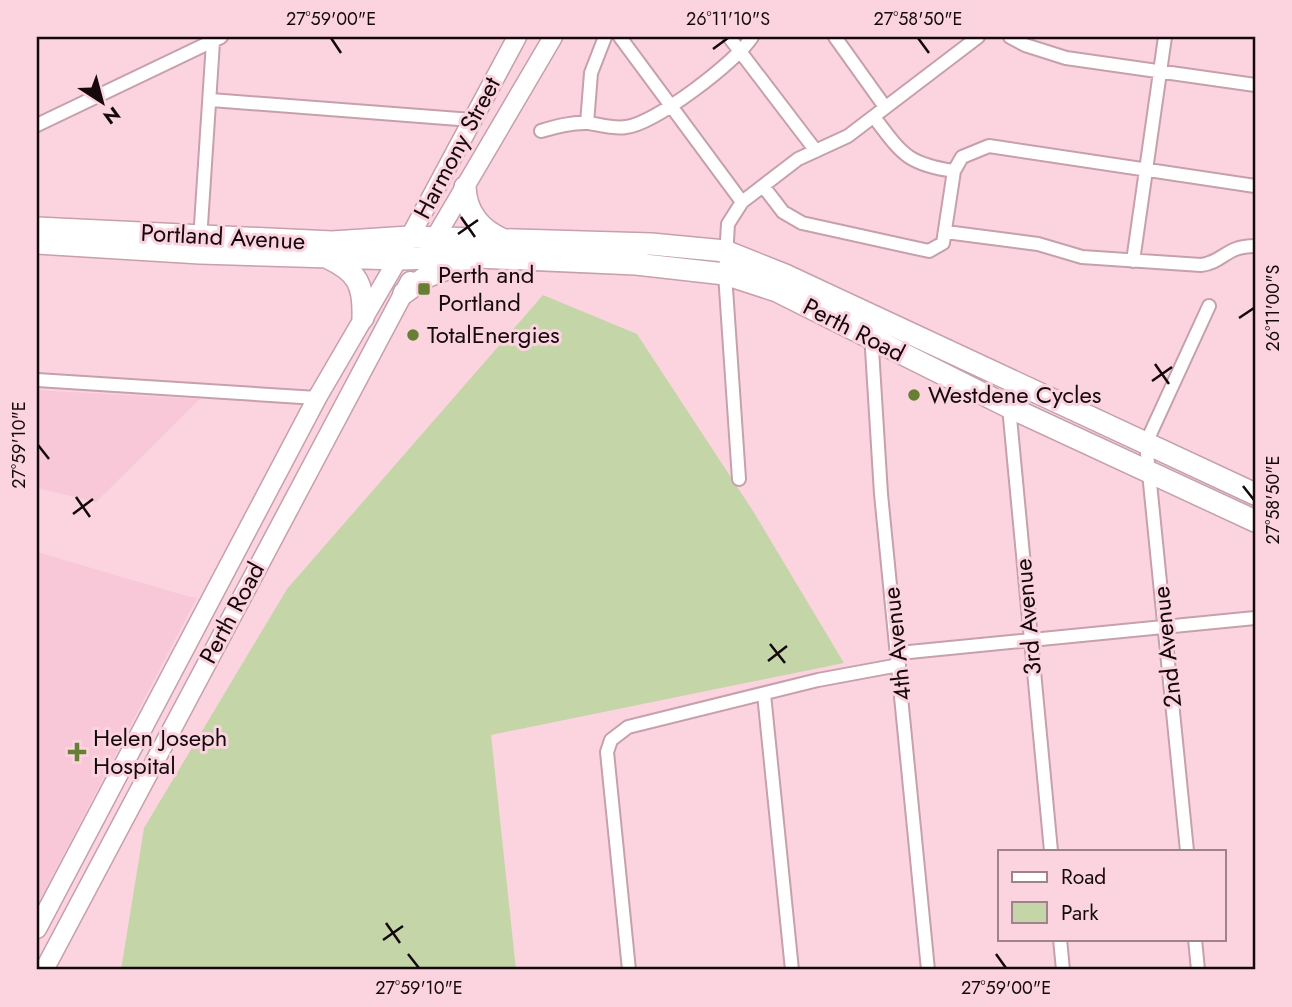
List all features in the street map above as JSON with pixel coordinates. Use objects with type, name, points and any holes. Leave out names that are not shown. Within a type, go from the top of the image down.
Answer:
[{"type":"main road","name":"Harmony Street","points":[[398,258],[517,37]]},
{"type":"main road","name":"Harmony Street","points":[[434,239],[553,37]]},
{"type":"main road","points":[[465,187],[467,204],[478,223],[491,235],[505,240]]},
{"type":"main road","name":"Portland Avenue","points":[[37,228],[324,256],[398,258]]},
{"type":"main road","name":"Portland Avenue","points":[[37,243],[200,245],[409,237]]},
{"type":"main road","name":"Perth Road","points":[[409,237],[650,244],[725,251],[785,275],[1009,407],[1255,521]]},
{"type":"main road","name":"Perth Road","points":[[44,970],[434,239]]},
{"type":"main road","points":[[324,256],[348,268],[359,279],[364,297],[363,318]]},
{"type":"main road","points":[[404,293],[426,277],[477,257]]},
{"type":"main road","name":"Perth Road","points":[[37,929],[317,398],[398,258],[477,257],[636,264],[725,274],[776,291],[1017,385],[1255,494]]},
{"type":"street","points":[[587,123],[588,85],[605,37]]},
{"type":"street","points":[[620,37],[741,202]]},
{"type":"street","points":[[729,37],[816,151]]},
{"type":"street","points":[[541,131],[563,125],[587,123],[631,127],[670,107],[740,52],[752,37]]},
{"type":"street","points":[[739,480],[725,274],[728,224],[741,202],[790,164],[840,141],[978,37]]},
{"type":"street","points":[[1010,37],[1025,45],[1066,58],[1255,85]]},
{"type":"street","points":[[1133,261],[1165,37]]},
{"type":"street","points":[[837,38],[885,107]]},
{"type":"street","points":[[200,245],[217,39]]},
{"type":"street","points":[[37,125],[217,39]]},
{"type":"street","points":[[211,100],[472,120]]},
{"type":"street","points":[[874,117],[911,160],[926,167],[954,171]]},
{"type":"street","points":[[763,186],[783,212],[802,223],[838,229],[921,251],[941,247],[946,232],[954,171],[962,157],[989,146],[1255,186]]},
{"type":"street","points":[[946,232],[1038,244],[1082,257],[1201,265],[1212,263],[1231,249],[1255,246]]},
{"type":"street","points":[[1146,443],[1209,306]]},
{"type":"street","name":"4th Avenue","points":[[872,328],[881,494],[928,970]]},
{"type":"street","points":[[37,380],[317,398]]},
{"type":"street","name":"3rd Avenue","points":[[1017,385],[1009,407],[1051,850]]},
{"type":"street","name":"2nd Avenue","points":[[1146,443],[1187,850]]},
{"type":"street","points":[[629,970],[607,752],[611,740],[620,730],[899,659],[1030,639],[1255,618]]},
{"type":"street","points":[[764,694],[793,970]]},
{"type":"street","points":[[1059,940],[1063,970]]},
{"type":"street","points":[[1195,940],[1198,970]]},
{"type":"shaded area","points":[[37,390],[200,399],[96,502],[37,488]]},
{"type":"shaded area","name":"Helen Joseph Hospital","points":[[37,552],[197,597],[37,906]]},
{"type":"green space","points":[[543,295],[637,334],[753,511],[844,663],[491,735],[516,970],[121,970],[144,828],[287,589]]},
{"type":"place","name":"Perth and Portland","points":[[424,289]]},
{"type":"place","name":"TotalEnergies","points":[[413,335]]},
{"type":"place","name":"Westdene Cycles","points":[[914,395]]},
{"type":"place","name":"Helen Joseph Hospital","points":[[77,752]]}]
